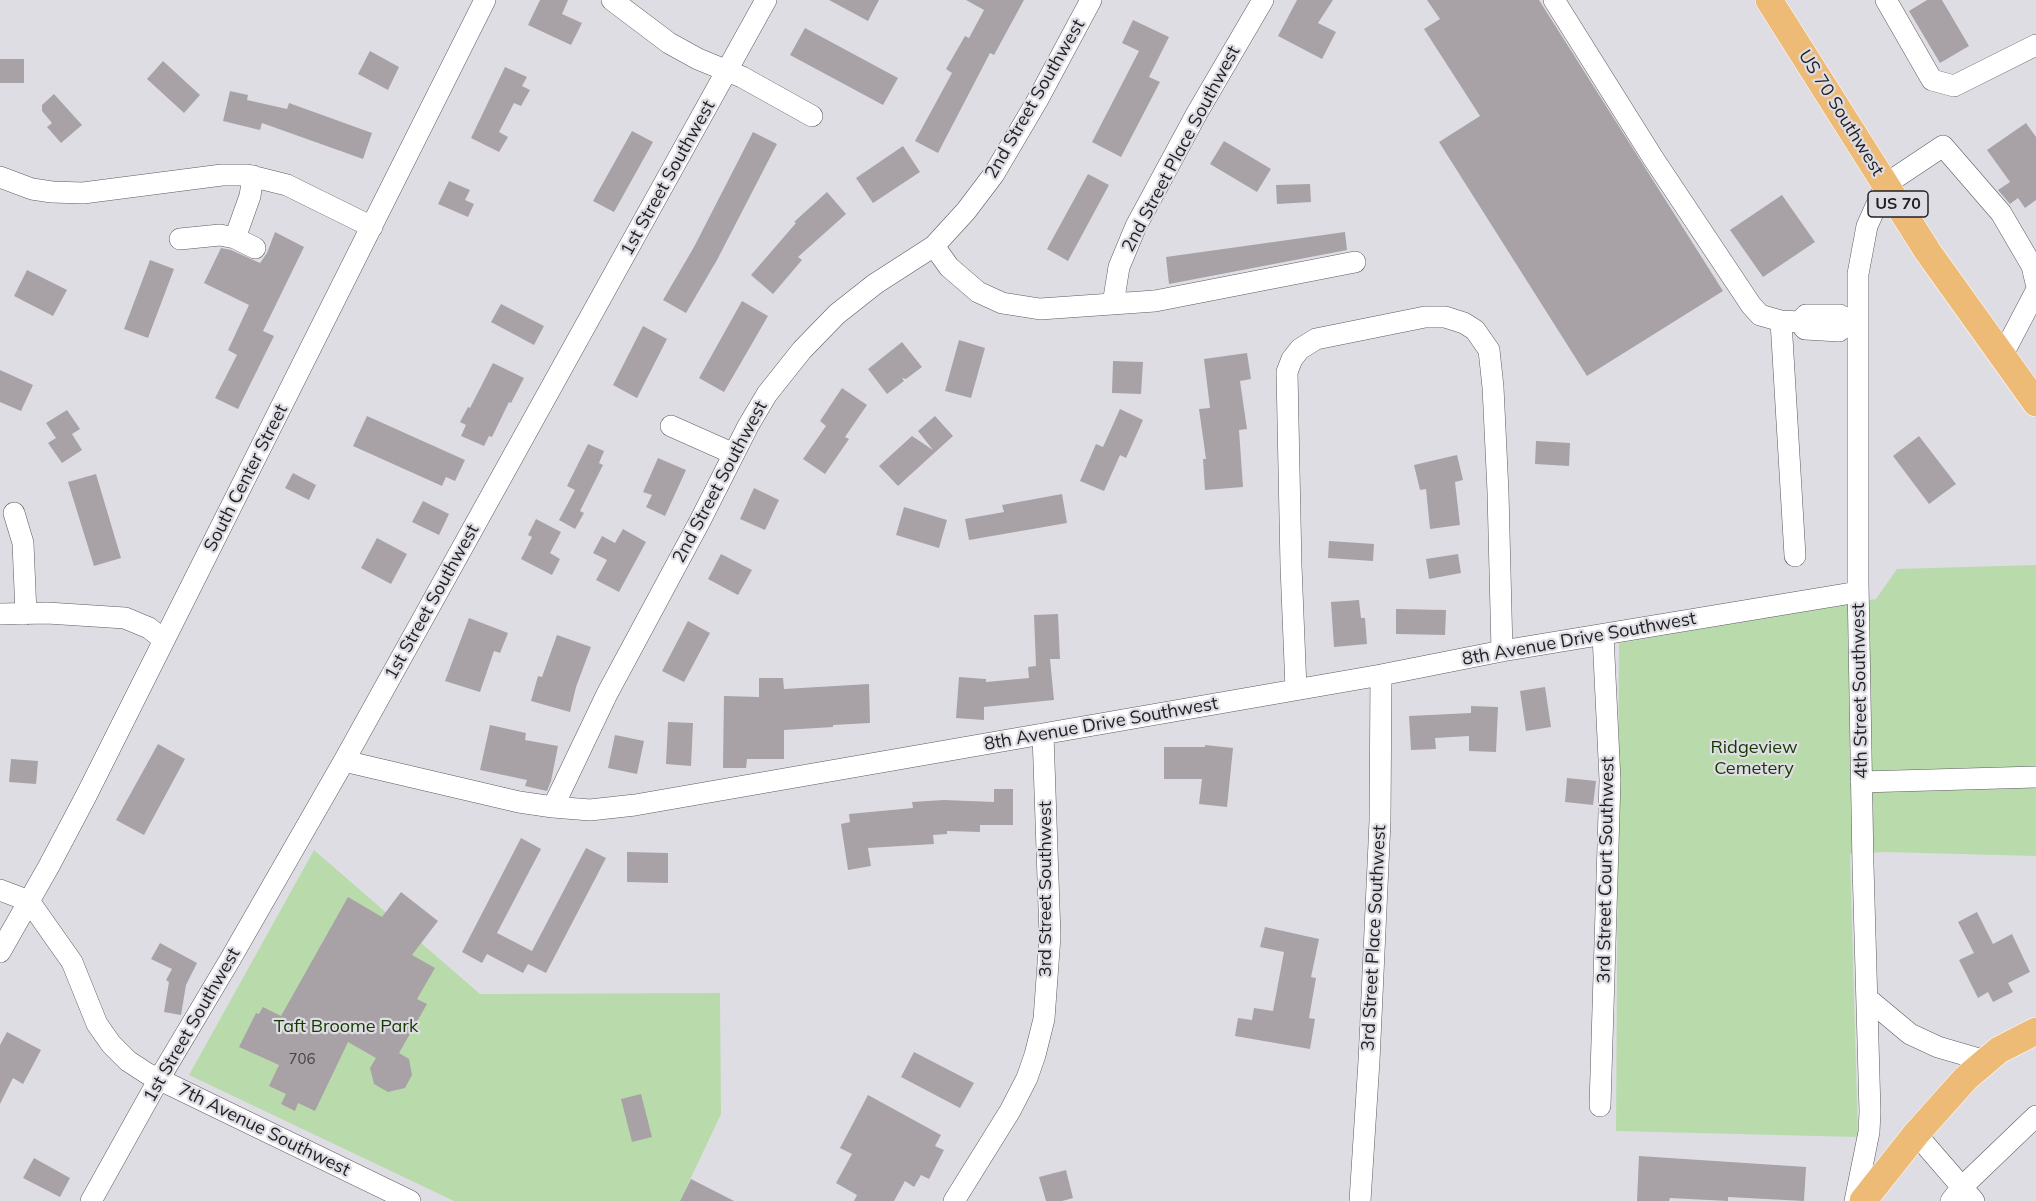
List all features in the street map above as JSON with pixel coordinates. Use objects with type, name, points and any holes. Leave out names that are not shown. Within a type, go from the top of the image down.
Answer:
[{"type":"main road","name":"US 70 Southwest","points":[[1769,0],[1928,252],[2034,398]]},
{"type":"main road","points":[[1863,1201],[1916,1134],[1966,1078],[1999,1050],[2036,1031]]},
{"type":"street","name":"South Center Street","points":[[0,952],[86,796],[485,0]]},
{"type":"street","points":[[612,0],[669,43],[698,59],[742,77],[812,116]]},
{"type":"street","name":"1st Street Southwest","points":[[91,1201],[159,1079],[344,761],[766,0]]},
{"type":"street","name":"2nd Street Southwest","points":[[554,807],[607,694],[767,394],[802,350],[837,314],[875,285],[934,246],[966,212],[994,174],[1092,0]]},
{"type":"street","name":"2nd Street Place Southwest","points":[[1113,304],[1119,267],[1136,226],[1197,113],[1263,0]]},
{"type":"street","points":[[1554,0],[1653,158],[1751,305],[1760,315],[1790,322],[1806,315],[1840,315],[1853,323]]},
{"type":"street","points":[[1886,0],[1932,80],[1954,86],[2036,45]]},
{"type":"street","points":[[1886,184],[1943,146],[2001,213],[2032,266],[2036,283]]},
{"type":"street","points":[[0,177],[32,189],[83,193],[222,175],[253,176],[287,185],[372,227]]},
{"type":"street","points":[[235,238],[250,196],[253,176]]},
{"type":"street","name":"4th Street Southwest","points":[[1855,1201],[1869,1132],[1853,323],[1858,274],[1867,225],[1886,184]]},
{"type":"street","points":[[180,239],[220,235],[235,238],[255,248]]},
{"type":"street","points":[[934,246],[949,267],[978,292],[1002,303],[1040,309],[1155,301],[1354,262]]},
{"type":"street","points":[[2002,356],[2036,291]]},
{"type":"street","points":[[1296,689],[1287,372],[1292,360],[1305,345],[1316,339],[1425,317],[1445,317],[1464,323],[1475,330],[1489,351],[1493,387],[1502,651]]},
{"type":"street","points":[[1790,322],[1794,556]]},
{"type":"street","points":[[671,426],[734,454]]},
{"type":"street","points":[[14,513],[23,543],[26,614]]},
{"type":"street","name":"8th Avenue Drive Southwest","points":[[344,761],[519,802],[591,810],[635,805],[1381,675],[1502,651],[1858,592]]},
{"type":"street","points":[[0,615],[106,615],[125,618],[149,628],[164,640]]},
{"type":"street","name":"3rd Street Court Southwest","points":[[1600,1106],[1610,780],[1603,635]]},
{"type":"street","name":"3rd Street Place Southwest","points":[[1360,1201],[1380,821],[1381,675]]},
{"type":"street","name":"3rd Street Southwest","points":[[954,1201],[1010,1111],[1027,1078],[1044,1019],[1050,936],[1043,734]]},
{"type":"street","points":[[1861,782],[2036,777]]},
{"type":"street","points":[[0,890],[29,901]]},
{"type":"street","name":"7th Avenue Southwest","points":[[29,901],[72,962],[97,1024],[111,1044],[128,1061],[159,1079],[410,1201]]},
{"type":"street","points":[[1868,999],[1910,1034],[1938,1047],[1986,1061]]},
{"type":"street","points":[[1916,1134],[1962,1196],[2036,1116]]},
{"type":"green space","name":"Ridgeview Cemetery","points":[[2036,565],[2036,856],[1884,852],[1850,854],[1858,1137],[1616,1131],[1619,643],[1876,599],[1897,569]]},
{"type":"green space","name":"Taft Broome Park","points":[[314,850],[480,994],[720,993],[721,1114],[680,1201],[454,1201],[189,1075]]},
{"type":"building","points":[[540,0],[568,0],[562,14],[582,23],[571,45],[528,25]]},
{"type":"building","points":[[829,0],[879,0],[868,21]]},
{"type":"building","points":[[966,0],[1024,0],[994,55],[990,53],[938,153],[915,141],[952,73],[946,69],[965,36],[969,38],[984,10]]},
{"type":"building","points":[[1297,0],[1333,0],[1318,23],[1336,32],[1322,59],[1278,36]]},
{"type":"building","points":[[1427,0],[1539,0],[1723,291],[1587,376],[1439,142],[1480,116],[1424,29],[1440,19]]},
{"type":"building","points":[[1927,0],[1942,0],[1969,46],[1940,63],[1909,11]]},
{"type":"building","points":[[1133,20],[1169,37],[1149,77],[1160,82],[1121,157],[1092,142],[1139,51],[1122,43]]},
{"type":"building","points":[[805,28],[898,78],[883,105],[790,55]]},
{"type":"building","points":[[370,51],[399,67],[388,90],[358,74]]},
{"type":"building","points":[[0,59],[24,59],[24,83],[0,83]]},
{"type":"building","points":[[163,61],[200,95],[184,113],[147,79]]},
{"type":"building","points":[[505,67],[527,77],[522,86],[530,90],[521,106],[514,103],[499,132],[508,137],[499,152],[471,138]]},
{"type":"building","points":[[230,91],[248,95],[247,100],[287,109],[289,103],[372,133],[363,159],[262,123],[260,130],[223,121]]},
{"type":"building","points":[[54,94],[82,125],[61,143],[47,127],[52,123],[42,111],[42,105]]},
{"type":"building","points":[[2026,123],[2036,137],[2036,200],[2025,208],[2018,198],[2010,204],[1998,190],[2010,182],[1987,150]]},
{"type":"building","points":[[632,131],[653,142],[614,212],[593,201]]},
{"type":"building","points":[[753,132],[777,144],[717,260],[686,313],[663,300],[694,247]]},
{"type":"building","points":[[1224,141],[1271,169],[1257,192],[1210,164]]},
{"type":"building","points":[[903,146],[920,172],[873,203],[856,178]]},
{"type":"building","points":[[1088,174],[1109,185],[1068,261],[1047,249]]},
{"type":"building","points":[[449,181],[470,190],[465,200],[474,204],[468,217],[438,204]]},
{"type":"building","points":[[1310,184],[1311,202],[1277,204],[1276,185]]},
{"type":"building","points":[[827,192],[846,214],[798,257],[802,260],[773,294],[751,275],[796,223],[794,222]]},
{"type":"building","points":[[1782,195],[1815,242],[1763,277],[1730,230]]},
{"type":"building","points":[[275,232],[304,247],[263,331],[274,336],[238,409],[215,398],[237,355],[228,350],[249,305],[204,283],[221,248],[260,263],[267,253]]},
{"type":"building","points":[[1345,232],[1347,250],[1169,284],[1166,257]]},
{"type":"building","points":[[150,260],[174,269],[148,338],[124,329]]},
{"type":"building","points":[[27,270],[67,290],[53,316],[14,296]]},
{"type":"building","points":[[742,301],[768,316],[724,392],[699,378]]},
{"type":"building","points":[[501,304],[544,326],[534,345],[491,322]]},
{"type":"building","points":[[643,326],[667,339],[637,398],[613,385]]},
{"type":"building","points":[[959,340],[985,348],[971,398],[945,391]]},
{"type":"building","points":[[902,342],[922,367],[906,379],[902,378],[904,381],[887,394],[868,369]]},
{"type":"building","points":[[1247,353],[1251,379],[1240,381],[1247,429],[1239,430],[1243,487],[1205,490],[1203,459],[1206,459],[1199,409],[1210,408],[1204,359]]},
{"type":"building","points":[[1113,361],[1143,362],[1141,394],[1112,393]]},
{"type":"building","points":[[493,363],[524,378],[492,437],[489,436],[484,446],[461,436],[466,425],[460,422],[468,407],[470,408]]},
{"type":"building","points":[[0,370],[33,385],[21,411],[0,402]]},
{"type":"building","points":[[842,388],[867,405],[845,437],[849,439],[825,474],[803,459],[826,426],[820,421]]},
{"type":"building","points":[[1120,409],[1143,420],[1126,458],[1120,455],[1104,491],[1080,481],[1096,444],[1103,447]]},
{"type":"building","points":[[67,410],[80,429],[72,434],[82,450],[62,463],[48,443],[56,438],[46,423]]},
{"type":"building","points":[[367,416],[465,460],[455,481],[446,477],[442,486],[353,446]]},
{"type":"building","points":[[935,416],[953,436],[898,486],[879,466],[912,436],[933,450],[918,431]]},
{"type":"building","points":[[1919,436],[1956,484],[1929,504],[1893,456]]},
{"type":"building","points":[[1536,441],[1570,443],[1569,466],[1535,464]]},
{"type":"building","points":[[588,444],[604,451],[599,463],[603,465],[580,511],[584,513],[575,529],[559,520],[575,490],[567,486]]},
{"type":"building","points":[[1457,455],[1463,480],[1455,482],[1460,525],[1430,529],[1426,489],[1420,490],[1414,465]]},
{"type":"building","points":[[658,458],[686,470],[665,516],[646,507],[652,495],[643,492]]},
{"type":"building","points":[[293,473],[316,485],[309,500],[285,488]]},
{"type":"building","points":[[96,474],[121,558],[94,566],[68,482]]},
{"type":"building","points":[[754,488],[779,500],[765,530],[740,519]]},
{"type":"building","points":[[1062,494],[1067,523],[969,540],[965,519],[1004,512],[1002,505]]},
{"type":"building","points":[[423,501],[449,514],[439,535],[412,522]]},
{"type":"building","points":[[904,507],[947,520],[939,548],[896,535]]},
{"type":"building","points":[[536,519],[561,532],[550,553],[560,559],[552,575],[521,559],[532,537],[528,535]]},
{"type":"building","points":[[623,529],[646,542],[619,592],[596,580],[607,560],[593,553],[602,536],[615,543]]},
{"type":"building","points":[[377,538],[407,554],[391,584],[361,568]]},
{"type":"building","points":[[1329,541],[1374,544],[1373,561],[1328,558]]},
{"type":"building","points":[[721,554],[752,570],[738,595],[708,579]]},
{"type":"building","points":[[1458,554],[1461,573],[1429,579],[1426,559]]},
{"type":"building","points":[[1359,600],[1361,618],[1365,618],[1367,644],[1334,647],[1331,602]]},
{"type":"building","points":[[1396,609],[1446,610],[1445,635],[1396,634]]},
{"type":"building","points":[[1058,614],[1060,659],[1050,659],[1054,700],[984,707],[984,720],[956,718],[959,677],[986,679],[986,682],[1029,678],[1028,667],[1036,666],[1034,615]]},
{"type":"building","points":[[469,618],[508,633],[500,653],[494,651],[480,692],[445,681]]},
{"type":"building","points":[[688,621],[710,633],[684,682],[662,671]]},
{"type":"building","points":[[557,635],[591,647],[576,687],[570,712],[531,701],[538,676],[542,677]]},
{"type":"building","points":[[759,678],[783,678],[784,689],[869,684],[870,723],[784,730],[784,759],[747,759],[746,768],[723,768],[724,696],[759,697]]},
{"type":"building","points":[[1545,687],[1551,727],[1526,731],[1520,691]]},
{"type":"building","points":[[1471,706],[1498,707],[1496,752],[1469,751],[1469,736],[1435,738],[1436,749],[1411,750],[1409,716],[1471,713]]},
{"type":"building","points":[[668,722],[693,723],[691,766],[666,764]]},
{"type":"building","points":[[490,725],[526,733],[525,740],[558,746],[547,791],[525,786],[527,780],[480,770]]},
{"type":"building","points":[[615,735],[644,741],[637,774],[608,768]]},
{"type":"building","points":[[158,744],[185,759],[144,835],[116,820]]},
{"type":"building","points":[[1205,745],[1233,748],[1227,807],[1199,804],[1202,779],[1164,779],[1164,747],[1205,747]]},
{"type":"building","points":[[11,759],[38,761],[36,784],[9,782]]},
{"type":"building","points":[[1567,778],[1596,781],[1593,805],[1565,802]]},
{"type":"building","points":[[994,789],[1013,789],[1013,825],[980,825],[980,832],[947,831],[947,834],[933,835],[934,844],[868,848],[871,866],[848,870],[841,824],[850,822],[849,814],[913,808],[912,802],[944,800],[994,802]]},
{"type":"building","points":[[521,838],[541,849],[497,933],[532,951],[586,848],[606,858],[546,973],[528,964],[523,973],[487,954],[482,963],[462,952]]},
{"type":"building","points":[[627,852],[668,853],[668,883],[627,882]]},
{"type":"building","points":[[401,892],[438,921],[412,955],[435,968],[417,999],[427,1004],[399,1053],[409,1059],[412,1075],[405,1088],[388,1092],[374,1084],[370,1068],[376,1058],[348,1042],[315,1111],[298,1103],[295,1111],[281,1104],[286,1094],[269,1086],[279,1065],[239,1047],[256,1013],[259,1014],[263,1007],[281,1016],[348,897],[382,917]]},
{"type":"building","points":[[1977,912],[1993,944],[2012,934],[2030,972],[2008,983],[2013,992],[1993,1002],[1988,992],[1978,998],[1959,960],[1974,953],[1958,922]]},
{"type":"building","points":[[1265,927],[1319,939],[1311,977],[1316,978],[1309,1018],[1315,1019],[1310,1049],[1235,1036],[1238,1018],[1252,1020],[1254,1008],[1273,1011],[1284,952],[1260,947]]},
{"type":"building","points":[[160,943],[197,963],[186,985],[181,1015],[164,1012],[169,982],[166,980],[172,969],[151,959]]},
{"type":"building","points":[[7,1032],[41,1050],[23,1084],[13,1078],[0,1104],[0,1045]]},
{"type":"building","points":[[914,1052],[974,1083],[960,1108],[901,1077]]},
{"type":"building","points":[[641,1094],[652,1137],[632,1142],[621,1099]]},
{"type":"building","points":[[868,1095],[941,1135],[935,1146],[944,1150],[929,1179],[921,1175],[914,1187],[905,1181],[894,1201],[854,1201],[857,1195],[836,1183],[852,1154],[840,1148]]},
{"type":"building","points":[[1639,1156],[1806,1167],[1804,1201],[1728,1197],[1728,1201],[1670,1198],[1669,1201],[1637,1201]]},
{"type":"building","points":[[34,1158],[70,1178],[60,1197],[23,1178]]},
{"type":"building","points":[[1066,1170],[1073,1198],[1046,1201],[1039,1177]]},
{"type":"building","points":[[691,1179],[734,1201],[680,1201]]}]
